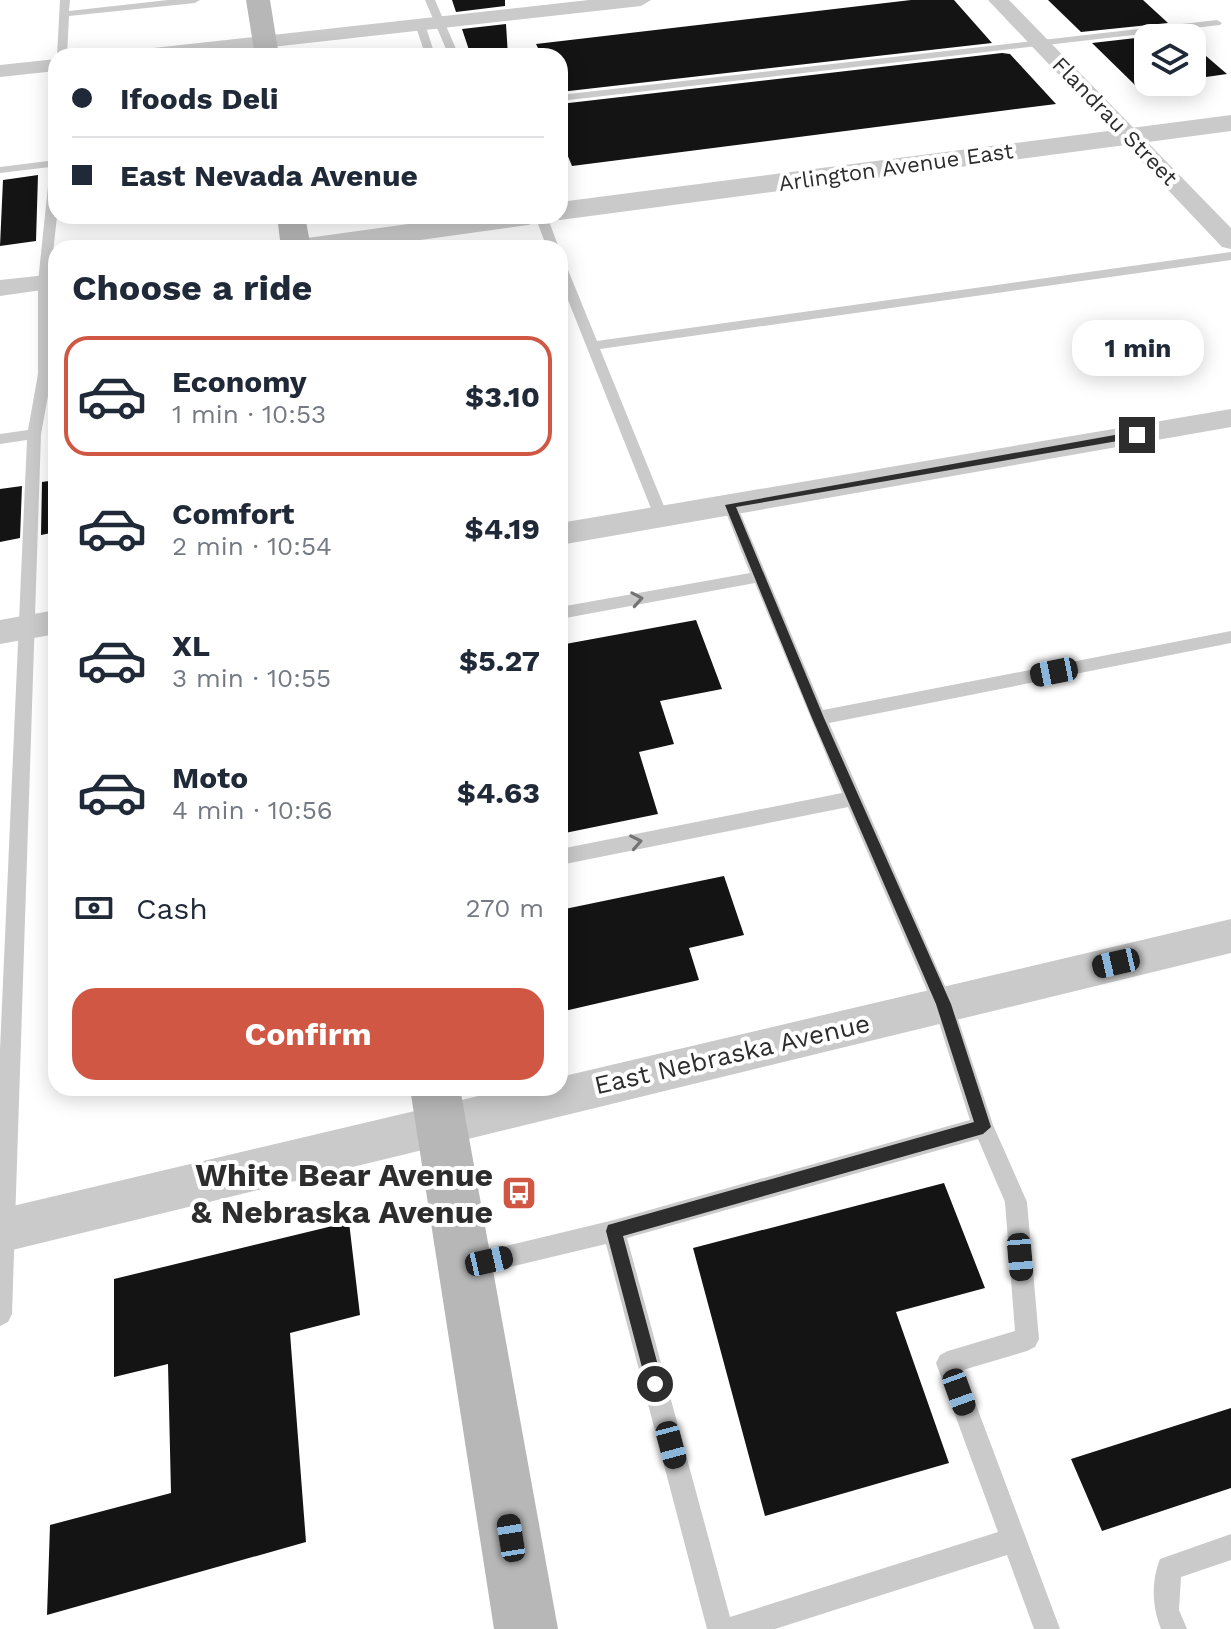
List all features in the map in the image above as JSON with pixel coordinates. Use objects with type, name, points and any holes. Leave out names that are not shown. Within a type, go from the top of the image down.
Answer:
[{"type":"main road","points":[[258,0],[266,48]]},
{"type":"main road","points":[[438,1105],[526,1629]]},
{"type":"street","points":[[272,48],[420,24],[641,0]]},
{"type":"street","name":"Flandrau Street","points":[[998,0],[1231,242]]},
{"type":"street","points":[[0,71],[48,66]]},
{"type":"street","name":"Arlington Avenue East","points":[[568,210],[1231,123]]},
{"type":"street","points":[[355,240],[469,224]]},
{"type":"street","points":[[0,288],[48,281]]},
{"type":"street","points":[[568,533],[1231,418]]},
{"type":"street","name":"East Nebraska Avenue","points":[[568,1079],[943,1004],[1231,936]]},
{"type":"street","name":"East Nebraska Avenue","points":[[2,1230],[438,1105],[483,1096]]},
{"type":"lane","points":[[62,48],[65,0]]},
{"type":"lane","points":[[64,14],[195,0]]},
{"type":"lane","points":[[430,0],[451,48]]},
{"type":"lane","points":[[568,97],[1217,23]]},
{"type":"lane","points":[[420,24],[428,48]]},
{"type":"lane","points":[[0,170],[48,164]]},
{"type":"lane","points":[[533,224],[546,240]]},
{"type":"lane","points":[[592,346],[1231,256]]},
{"type":"lane","points":[[568,285],[661,516]]},
{"type":"lane","points":[[0,1314],[9,881],[28,627],[34,434],[48,381]]},
{"type":"lane","points":[[0,439],[34,434]]},
{"type":"lane","points":[[730,505],[818,718],[943,1004],[983,1127],[1016,1202],[1027,1339],[948,1363],[1047,1629]]},
{"type":"lane","points":[[568,612],[759,577]]},
{"type":"lane","points":[[818,718],[1231,637]]},
{"type":"lane","points":[[568,855],[855,798]]},
{"type":"lane","points":[[466,1266],[614,1231],[983,1127]]},
{"type":"lane","points":[[614,1231],[720,1629]]},
{"type":"lane","points":[[734,1629],[1014,1540]]},
{"type":"lane","points":[[1174,1629],[1166,1610],[1169,1568],[1231,1547]]},
{"type":"building","points":[[452,0],[505,0],[505,6],[456,12]]},
{"type":"building","points":[[911,0],[954,0],[992,43],[568,91],[568,48],[538,48],[536,44]]},
{"type":"building","points":[[1048,0],[1143,0],[1168,23],[1134,24],[1134,27],[1081,32]]},
{"type":"building","points":[[506,24],[508,48],[468,48],[462,29]]},
{"type":"building","points":[[1134,38],[1134,84],[1092,43]]},
{"type":"building","points":[[1002,53],[1010,54],[1056,104],[572,166],[568,156],[568,103]]},
{"type":"building","points":[[1206,56],[1227,74],[1206,77]]},
{"type":"building","points":[[38,175],[36,241],[0,246],[3,180]]},
{"type":"building","points":[[48,481],[48,534],[41,535],[42,482]]},
{"type":"building","points":[[22,486],[20,538],[0,542],[0,489]]},
{"type":"building","points":[[696,620],[722,689],[660,701],[674,744],[639,752],[658,814],[568,832],[568,644]]},
{"type":"building","points":[[724,876],[744,935],[689,948],[699,980],[568,1010],[568,908]]},
{"type":"building","points":[[944,1183],[985,1288],[896,1312],[949,1463],[765,1516],[693,1248]]},
{"type":"building","points":[[349,1222],[360,1315],[290,1333],[306,1542],[47,1615],[50,1525],[171,1493],[168,1364],[114,1377],[114,1279]]},
{"type":"building","points":[[1231,1408],[1231,1488],[1102,1531],[1071,1459]]},
{"type":"place","name":"White Bear Avenue & Nebraska Avenue","points":[[519,1193]]},
{"type":"route","points":[[655,1384],[614,1231],[983,1127],[943,1004],[818,718],[730,505],[1137,435]]}]
